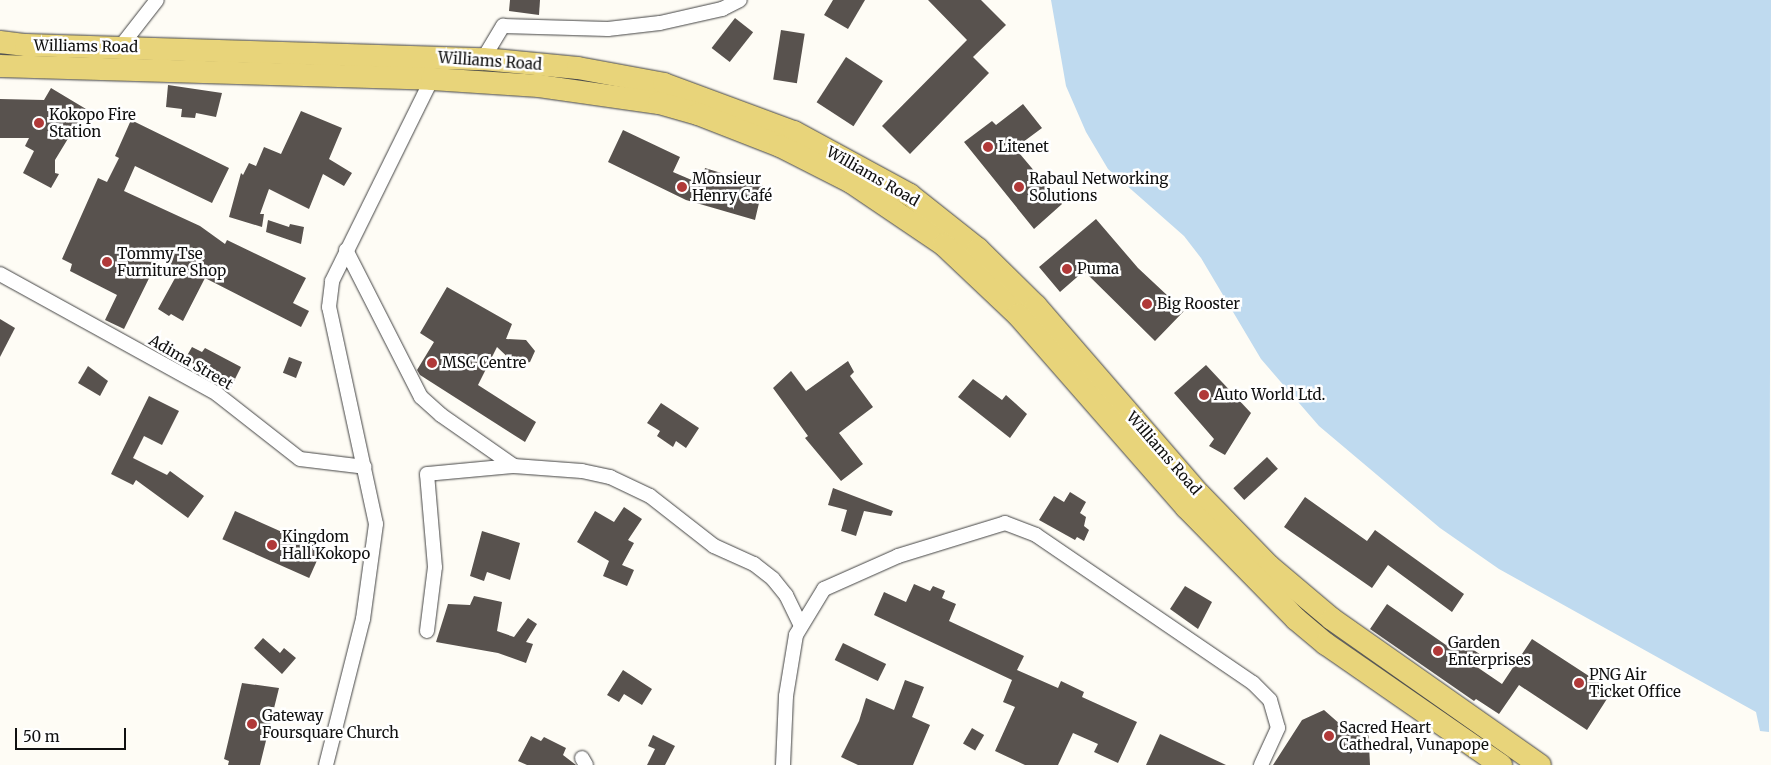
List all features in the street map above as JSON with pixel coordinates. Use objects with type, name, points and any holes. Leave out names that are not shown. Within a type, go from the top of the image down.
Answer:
[{"type":"main road","name":"Williams Road","points":[[0,42],[26,45],[121,46],[483,58],[632,75],[706,97],[794,132],[910,195],[978,248],[1036,306],[1200,494],[1269,566],[1332,619],[1540,765]]},
{"type":"main road","name":"Williams Road","points":[[0,66],[432,79],[629,97],[698,114],[780,146],[851,182],[893,208],[944,245],[1018,315],[1186,507],[1296,619],[1326,644],[1501,765]]},
{"type":"street","points":[[121,46],[157,0]]},
{"type":"street","points":[[483,58],[503,26],[608,29],[660,23],[722,9],[740,0]]},
{"type":"street","points":[[326,765],[364,619],[376,524],[329,307],[332,281],[432,79]]},
{"type":"street","points":[[346,250],[421,397],[440,416],[514,466]]},
{"type":"street","name":"Adima Street","points":[[0,274],[217,394],[300,459],[365,467]]},
{"type":"street","points":[[427,631],[435,567],[427,474],[514,466],[582,471],[610,477],[650,496],[714,546],[754,564],[773,579],[786,595],[801,626]]},
{"type":"street","points":[[783,765],[786,696],[796,635],[824,589],[898,556],[1005,523],[1036,535],[1253,683],[1270,700],[1278,728],[1262,765]]},
{"type":"water","points":[[1051,0],[1771,0],[1769,732],[1760,731],[1756,712],[1499,569],[1440,528],[1319,426],[1261,359],[1201,258],[1184,236],[1108,169],[1086,132],[1066,86]]},
{"type":"building","points":[[510,0],[540,0],[539,15],[509,11]]},
{"type":"building","points":[[833,0],[865,0],[848,29],[824,15]]},
{"type":"building","points":[[928,0],[981,0],[1006,25],[973,57],[989,73],[910,154],[882,126],[967,40]]},
{"type":"building","points":[[735,18],[753,32],[730,62],[712,48]]},
{"type":"building","points":[[781,30],[805,34],[797,83],[773,79]]},
{"type":"building","points":[[846,57],[883,81],[853,126],[817,102]]},
{"type":"building","points":[[168,85],[222,93],[216,117],[196,113],[195,118],[181,117],[182,109],[166,107]]},
{"type":"building","name":"Kokopo Fire Station","points":[[51,88],[86,109],[55,160],[55,173],[59,174],[51,188],[23,173],[34,151],[25,146],[29,138],[0,138],[0,99],[44,100]]},
{"type":"building","points":[[1023,104],[1042,128],[1015,148],[1062,204],[1034,229],[964,142],[992,121],[996,125]]},
{"type":"building","points":[[301,111],[342,128],[329,159],[352,173],[344,186],[323,174],[309,209],[269,189],[260,214],[264,214],[262,227],[229,217],[241,173],[243,175],[249,163],[256,166],[264,147],[281,154]]},
{"type":"building","points":[[131,120],[229,168],[212,203],[135,166],[124,191],[200,226],[225,244],[227,240],[306,278],[293,303],[309,311],[301,327],[205,278],[183,321],[171,314],[169,316],[158,309],[180,269],[159,258],[124,329],[105,320],[117,295],[70,271],[72,264],[62,259],[98,178],[107,182],[119,158],[115,156]]},
{"type":"building","points":[[623,130],[680,157],[673,172],[701,184],[705,168],[763,186],[755,220],[686,200],[608,162]]},
{"type":"building","points":[[1096,219],[1138,268],[1184,311],[1155,341],[1084,271],[1060,292],[1039,267]]},
{"type":"building","points":[[268,220],[289,227],[290,224],[304,227],[301,244],[266,232]]},
{"type":"building","name":"MSC Centre","points":[[447,287],[512,324],[506,339],[526,340],[535,351],[530,362],[516,365],[497,347],[478,385],[536,422],[525,442],[420,375],[417,370],[434,342],[420,333]]},
{"type":"building","points":[[0,319],[15,328],[0,357]]},
{"type":"building","points":[[192,347],[202,352],[205,348],[241,367],[230,389],[193,370],[196,365],[185,359]]},
{"type":"building","points":[[289,357],[302,362],[296,378],[283,373]]},
{"type":"building","points":[[848,361],[854,372],[850,376],[873,407],[839,433],[863,464],[841,481],[805,438],[808,436],[773,388],[791,371],[806,391]]},
{"type":"building","points":[[1206,365],[1251,413],[1225,455],[1209,446],[1214,439],[1174,393]]},
{"type":"building","points":[[88,366],[108,381],[100,396],[78,383]]},
{"type":"building","points":[[973,379],[1002,400],[1006,395],[1027,414],[1010,438],[958,397]]},
{"type":"building","points":[[149,396],[179,411],[162,445],[144,436],[133,458],[167,475],[170,471],[204,496],[188,518],[136,480],[133,485],[111,474]]},
{"type":"building","points":[[661,403],[699,428],[686,448],[676,441],[673,447],[657,436],[660,431],[647,423]]},
{"type":"building","points":[[1267,457],[1278,469],[1244,500],[1233,488]]},
{"type":"building","points":[[833,488],[893,511],[891,516],[864,511],[856,536],[841,531],[847,510],[828,505]]},
{"type":"building","points":[[1070,492],[1086,502],[1080,513],[1086,517],[1084,526],[1089,530],[1084,541],[1077,537],[1075,540],[1039,520],[1054,496],[1064,502]]},
{"type":"building","points":[[1305,497],[1367,541],[1375,530],[1464,594],[1452,612],[1388,565],[1372,588],[1284,527]]},
{"type":"building","points":[[624,507],[642,519],[628,540],[634,543],[622,565],[634,570],[627,586],[603,576],[609,561],[577,542],[595,511],[614,522]]},
{"type":"building","name":"Kingdom Hall Kokopo","points":[[235,511],[322,550],[309,578],[222,539]]},
{"type":"building","points":[[482,531],[520,543],[510,580],[487,572],[484,581],[470,576]]},
{"type":"building","points":[[914,584],[930,591],[933,586],[945,591],[942,598],[956,604],[949,621],[1024,656],[1017,670],[1058,688],[1061,681],[1084,692],[1082,697],[1137,722],[1118,763],[1094,752],[1098,744],[1073,733],[1058,765],[1025,765],[995,751],[1015,707],[1003,702],[1012,680],[874,615],[884,592],[906,602]]},
{"type":"building","points":[[1185,586],[1212,602],[1198,629],[1170,609]]},
{"type":"building","points":[[474,596],[502,602],[497,631],[514,637],[528,618],[537,624],[526,642],[533,644],[526,663],[498,653],[436,642],[448,604],[470,605]]},
{"type":"building","points":[[1387,604],[1446,645],[1453,636],[1484,657],[1477,667],[1502,684],[1532,639],[1612,691],[1587,730],[1519,685],[1499,714],[1476,699],[1474,701],[1370,629]]},
{"type":"building","points":[[263,638],[280,653],[284,648],[296,658],[282,674],[254,648]]},
{"type":"building","points":[[843,643],[886,664],[878,681],[835,660]]},
{"type":"building","points":[[623,670],[652,689],[642,705],[624,694],[619,702],[607,695]]},
{"type":"building","points":[[905,680],[924,687],[912,717],[930,725],[913,765],[858,765],[841,757],[859,721],[866,698],[894,710]]},
{"type":"building","name":"Gateway Foursquare Church","points":[[242,683],[279,688],[260,765],[228,765],[229,761],[224,759]]},
{"type":"building","name":"Sacred Heart Cathedral, Vunapope","points":[[1324,710],[1341,725],[1368,724],[1370,765],[1273,765],[1302,720]]},
{"type":"building","points":[[972,728],[984,735],[975,751],[963,744]]},
{"type":"building","points":[[1160,734],[1226,765],[1146,765]]},
{"type":"building","points":[[653,735],[675,746],[665,765],[647,765],[655,749],[648,746]]},
{"type":"building","points":[[531,736],[541,741],[544,737],[566,748],[563,755],[576,765],[527,765],[518,761]]},
{"type":"place","name":"Kokopo Fire Station","points":[[39,123]]},
{"type":"place","name":"Litenet","points":[[988,147]]},
{"type":"place","name":"Monsieur Henry Café","points":[[682,187]]},
{"type":"place","name":"Rabaul Networking Solutions","points":[[1019,187]]},
{"type":"place","name":"Tommy Tse Furniture Shop","points":[[107,262]]},
{"type":"place","name":"Puma","points":[[1067,269]]},
{"type":"place","name":"Big Rooster","points":[[1147,304]]},
{"type":"place","name":"MSC Centre","points":[[432,363]]},
{"type":"place","name":"Auto World Ltd.","points":[[1204,395]]},
{"type":"place","name":"Kingdom Hall Kokopo","points":[[272,545]]},
{"type":"place","name":"Garden Enterprises","points":[[1438,651]]},
{"type":"place","name":"PNG Air Ticket Office","points":[[1579,683]]},
{"type":"place","name":"Gateway Foursquare Church","points":[[252,724]]},
{"type":"place","name":"Sacred Heart Cathedral, Vunapope","points":[[1329,736]]}]
